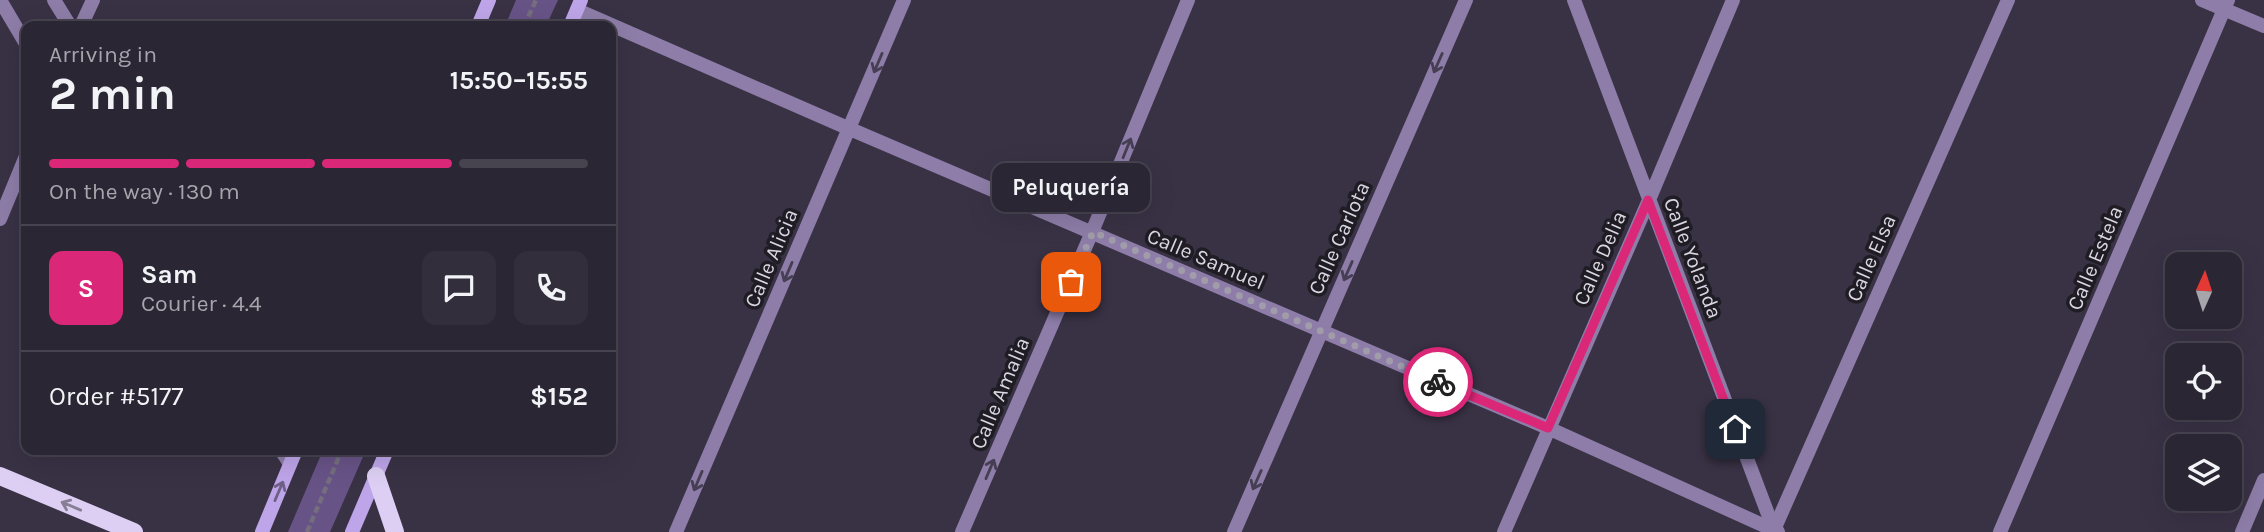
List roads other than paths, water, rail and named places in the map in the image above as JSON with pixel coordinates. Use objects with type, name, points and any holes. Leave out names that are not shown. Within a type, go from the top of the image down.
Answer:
[{"type":"main road","points":[[480,21],[489,0]]},
{"type":"main road","points":[[262,532],[294,455]]},
{"type":"main road","points":[[352,532],[385,455]]},
{"type":"main road","points":[[0,476],[134,532]]},
{"type":"main road","points":[[376,476],[395,532]]},
{"type":"street","points":[[1,0],[21,35]]},
{"type":"street","points":[[54,0],[66,21]]},
{"type":"street","points":[[83,21],[93,0]]},
{"type":"street","name":"Calle Alicia","points":[[676,532],[904,0]]},
{"type":"street","name":"Calle Amalia","points":[[962,532],[1093,232],[1188,0]]},
{"type":"street","name":"Calle Carlota","points":[[1234,532],[1466,0]]},
{"type":"street","name":"Calle Yolanda","points":[[1574,0],[1775,531]]},
{"type":"street","name":"Calle Delia","points":[[1504,532],[1733,0]]},
{"type":"street","name":"Calle Elsa","points":[[1775,531],[2008,0]]},
{"type":"street","points":[[2202,0],[2226,5],[2264,26]]},
{"type":"street","name":"Calle Samuel","points":[[579,5],[614,21]]},
{"type":"street","name":"Calle Estela","points":[[2000,532],[2226,5]]},
{"type":"street","name":"Calle Samuel","points":[[616,22],[850,129],[1548,428],[1775,531]]},
{"type":"street","points":[[0,219],[21,168]]},
{"type":"street","points":[[284,455],[290,464]]},
{"type":"street","points":[[2242,532],[2264,480]]},
{"type":"place","name":"Peluquería","points":[[1071,282]]}]
